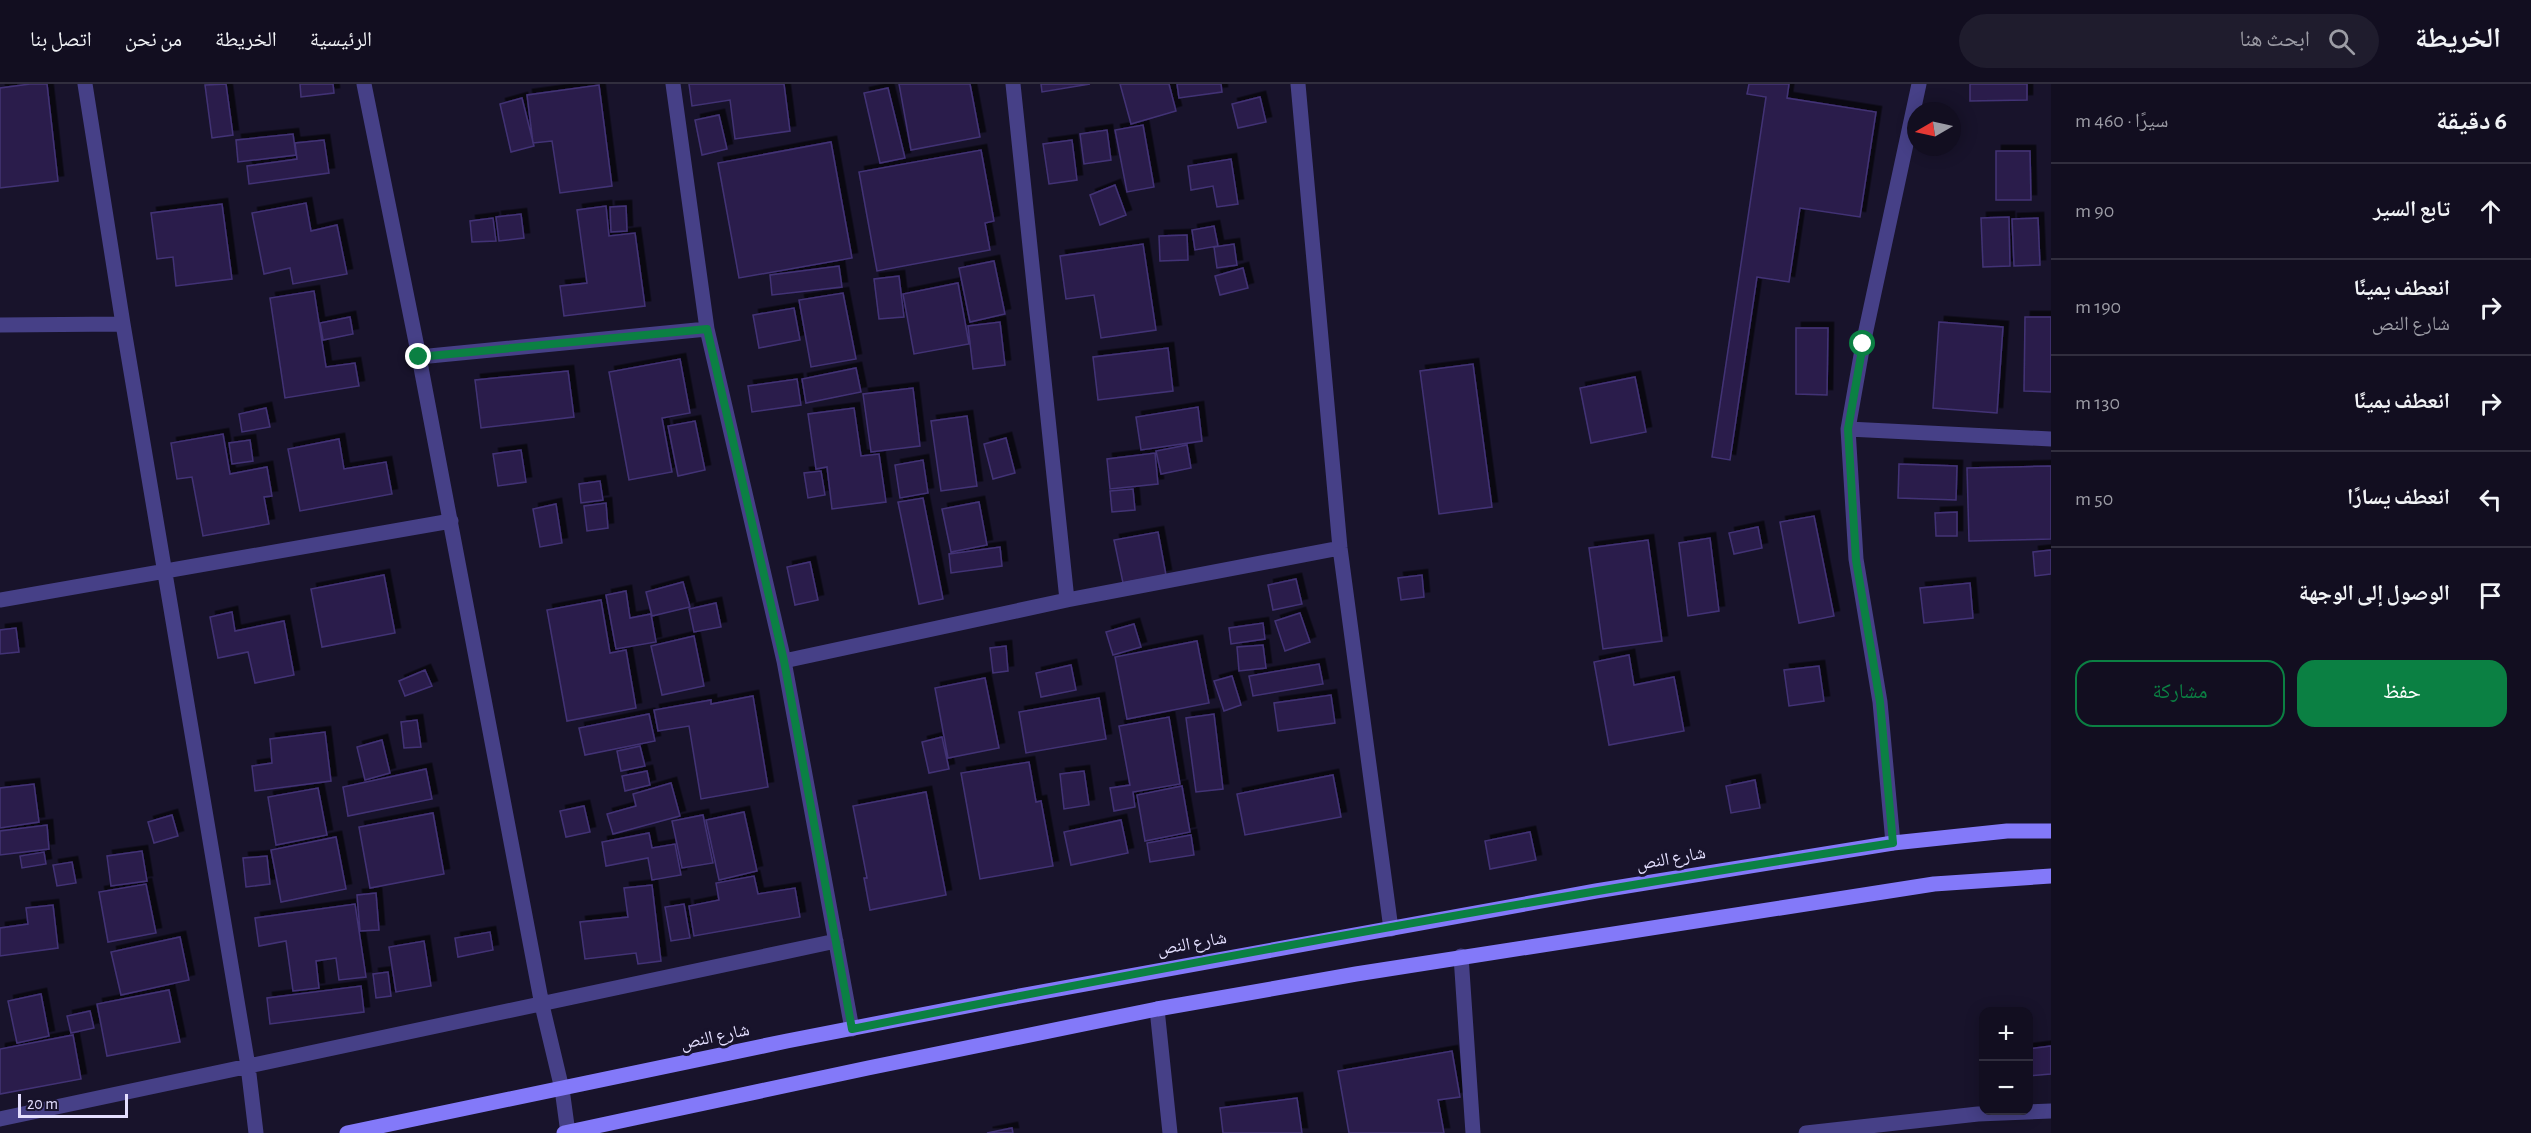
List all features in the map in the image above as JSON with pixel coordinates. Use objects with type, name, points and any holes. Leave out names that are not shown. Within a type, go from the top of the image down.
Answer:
[{"type":"main road","name":"شارع النص","points":[[347,1133],[852,1029],[1151,971],[1596,891],[1893,843],[2007,831],[2051,831]]},
{"type":"main road","points":[[566,1133],[1157,1009],[1461,956],[1934,884],[2051,876]]},
{"type":"street","points":[[85,84],[123,324],[248,1066],[256,1133]]},
{"type":"street","points":[[364,84],[451,521],[542,1005],[562,1089],[566,1133]]},
{"type":"street","points":[[673,84],[707,329],[784,661],[852,1029]]},
{"type":"street","points":[[1012,84],[1067,600]]},
{"type":"street","points":[[1298,84],[1340,548],[1391,928]]},
{"type":"street","points":[[1893,843],[1880,702],[1856,560],[1848,429],[1863,344],[1919,84]]},
{"type":"street","points":[[0,325],[123,324]]},
{"type":"street","points":[[419,357],[707,329]]},
{"type":"street","points":[[1848,429],[2051,439]]},
{"type":"street","points":[[0,600],[451,521]]},
{"type":"street","points":[[784,661],[1067,600],[1340,548]]},
{"type":"street","points":[[0,1119],[836,941]]},
{"type":"street","points":[[1461,956],[1473,1133]]},
{"type":"street","points":[[1157,1009],[1170,1133]]},
{"type":"street","points":[[1806,1133],[1914,1127],[1978,1114],[2051,1111]]},
{"type":"building","points":[[47,84],[58,181],[0,188],[0,88]]},
{"type":"building","points":[[226,84],[233,135],[212,138],[205,85]]},
{"type":"building","points":[[300,84],[333,84],[334,93],[301,97]]},
{"type":"building","points":[[689,84],[784,84],[790,131],[735,139],[730,100],[692,106]]},
{"type":"building","points":[[899,84],[970,84],[980,137],[911,150]]},
{"type":"building","points":[[1041,84],[1090,84],[1042,92]]},
{"type":"building","points":[[1120,84],[1169,84],[1176,111],[1131,124]]},
{"type":"building","points":[[1177,84],[1221,84],[1222,92],[1179,98]]},
{"type":"building","points":[[1749,84],[1789,84],[1787,98],[1876,112],[1860,217],[1800,208],[1789,282],[1757,277],[1730,460],[1712,457],[1766,97],[1747,94]]},
{"type":"building","points":[[1970,84],[2027,84],[2027,100],[1970,101]]},
{"type":"building","points":[[599,85],[612,186],[560,193],[552,141],[533,143],[527,95]]},
{"type":"building","points":[[888,88],[905,158],[880,163],[864,93]]},
{"type":"building","points":[[1260,97],[1266,122],[1238,128],[1232,104]]},
{"type":"building","points":[[522,98],[534,146],[511,152],[500,104]]},
{"type":"building","points":[[719,115],[727,149],[702,155],[695,120]]},
{"type":"building","points":[[1143,125],[1154,187],[1127,192],[1115,130]]},
{"type":"building","points":[[1107,130],[1111,160],[1084,164],[1080,134]]},
{"type":"building","points":[[293,134],[296,155],[238,162],[236,140]]},
{"type":"building","points":[[324,140],[329,173],[249,184],[247,166],[297,159],[295,143]]},
{"type":"building","points":[[1072,140],[1077,180],[1049,184],[1043,144]]},
{"type":"building","points":[[831,142],[852,258],[739,278],[718,163]]},
{"type":"building","points":[[981,150],[994,221],[985,223],[990,250],[877,271],[859,172]]},
{"type":"building","points":[[1996,151],[2030,151],[2031,200],[1996,200]]},
{"type":"building","points":[[1231,159],[1238,204],[1217,207],[1213,186],[1191,190],[1188,166]]},
{"type":"building","points":[[1115,185],[1126,215],[1100,225],[1090,195]]},
{"type":"building","points":[[306,203],[311,231],[337,225],[347,274],[293,284],[290,268],[264,274],[252,213]]},
{"type":"building","points":[[222,204],[232,279],[176,286],[173,257],[157,259],[151,213]]},
{"type":"building","points":[[606,206],[609,236],[635,233],[645,306],[564,316],[560,286],[587,283],[577,210]]},
{"type":"building","points":[[626,206],[627,231],[611,232],[610,207]]},
{"type":"building","points":[[521,214],[524,238],[499,241],[496,217]]},
{"type":"building","points":[[2009,217],[2010,266],[1983,267],[1981,218]]},
{"type":"building","points":[[493,218],[496,241],[472,242],[470,221]]},
{"type":"building","points":[[2038,218],[2040,265],[2014,266],[2012,219]]},
{"type":"building","points":[[1214,226],[1218,246],[1195,250],[1192,230]]},
{"type":"building","points":[[1187,235],[1188,260],[1160,261],[1159,236]]},
{"type":"building","points":[[1143,244],[1156,330],[1101,338],[1094,295],[1066,299],[1060,256]]},
{"type":"building","points":[[1234,244],[1237,265],[1217,268],[1214,247]]},
{"type":"building","points":[[994,261],[1005,314],[970,322],[959,268]]},
{"type":"building","points":[[839,266],[842,287],[772,295],[770,275]]},
{"type":"building","points":[[1243,268],[1248,288],[1220,295],[1215,276]]},
{"type":"building","points":[[899,276],[904,317],[879,319],[874,279]]},
{"type":"building","points":[[958,283],[969,344],[914,354],[903,294]]},
{"type":"building","points":[[314,291],[326,367],[355,363],[359,386],[285,398],[270,298]]},
{"type":"building","points":[[843,293],[856,359],[811,367],[799,300]]},
{"type":"building","points":[[794,308],[800,340],[759,348],[753,315]]},
{"type":"building","points":[[350,317],[353,334],[323,340],[320,323]]},
{"type":"building","points":[[2025,317],[2051,317],[2051,392],[2024,391]]},
{"type":"building","points":[[1000,322],[1005,365],[973,369],[968,326]]},
{"type":"building","points":[[1939,322],[2003,327],[1997,413],[1933,408]]},
{"type":"building","points":[[1796,328],[1828,328],[1827,395],[1796,394]]},
{"type":"building","points":[[1168,348],[1173,391],[1098,400],[1093,357]]},
{"type":"building","points":[[680,359],[690,413],[662,418],[672,472],[629,480],[609,372]]},
{"type":"building","points":[[1473,364],[1492,507],[1439,514],[1420,371]]},
{"type":"building","points":[[856,368],[861,392],[806,403],[802,379]]},
{"type":"building","points":[[568,371],[574,417],[481,428],[475,380]]},
{"type":"building","points":[[1635,377],[1646,432],[1591,443],[1580,388]]},
{"type":"building","points":[[797,379],[801,405],[752,412],[748,386]]},
{"type":"building","points":[[913,388],[920,446],[871,452],[863,394]]},
{"type":"building","points":[[1198,407],[1202,441],[1141,450],[1136,417]]},
{"type":"building","points":[[266,408],[270,427],[242,432],[239,414]]},
{"type":"building","points":[[854,408],[861,456],[879,454],[886,502],[832,509],[827,467],[816,469],[808,414]]},
{"type":"building","points":[[967,416],[977,486],[941,491],[931,421]]},
{"type":"building","points":[[695,421],[705,470],[678,476],[668,426]]},
{"type":"building","points":[[223,434],[230,474],[267,467],[272,496],[264,497],[269,524],[203,536],[192,477],[177,479],[171,443]]},
{"type":"building","points":[[1006,438],[1015,473],[993,479],[984,444]]},
{"type":"building","points":[[339,439],[344,469],[386,462],[392,494],[300,511],[288,449]]},
{"type":"building","points":[[250,440],[253,461],[232,464],[229,443]]},
{"type":"building","points":[[1187,445],[1191,468],[1161,474],[1156,451]]},
{"type":"building","points":[[521,450],[526,482],[498,486],[493,454]]},
{"type":"building","points":[[1155,453],[1158,484],[1110,489],[1107,459]]},
{"type":"building","points":[[923,460],[928,493],[900,498],[895,465]]},
{"type":"building","points":[[1899,464],[1957,466],[1956,500],[1898,498]]},
{"type":"building","points":[[2051,466],[2051,539],[1969,541],[1967,468]]},
{"type":"building","points":[[821,471],[825,495],[808,498],[804,473]]},
{"type":"building","points":[[600,481],[603,500],[581,503],[579,484]]},
{"type":"building","points":[[1133,489],[1135,510],[1112,512],[1110,491]]},
{"type":"building","points":[[923,498],[943,599],[919,604],[898,502]]},
{"type":"building","points":[[979,502],[987,545],[951,552],[942,509]]},
{"type":"building","points":[[606,503],[608,528],[587,531],[584,506]]},
{"type":"building","points":[[556,504],[562,543],[540,547],[533,509]]},
{"type":"building","points":[[1957,512],[1957,536],[1936,536],[1935,513]]},
{"type":"building","points":[[1814,516],[1834,616],[1799,623],[1780,522]]},
{"type":"building","points":[[1758,527],[1762,548],[1734,554],[1729,533]]},
{"type":"building","points":[[1158,532],[1166,575],[1123,583],[1114,540]]},
{"type":"building","points":[[1710,538],[1719,611],[1688,616],[1679,543]]},
{"type":"building","points":[[1648,540],[1662,641],[1603,649],[1589,548]]},
{"type":"building","points":[[1000,547],[1002,566],[951,573],[949,554]]},
{"type":"building","points":[[2051,550],[2051,574],[2035,576],[2033,552]]},
{"type":"building","points":[[810,562],[818,600],[795,605],[787,567]]},
{"type":"building","points":[[384,575],[395,633],[322,647],[311,589]]},
{"type":"building","points":[[1422,575],[1424,597],[1401,600],[1398,578]]},
{"type":"building","points":[[1296,579],[1302,604],[1273,610],[1268,585]]},
{"type":"building","points":[[683,582],[690,607],[652,616],[646,592]]},
{"type":"building","points":[[1970,583],[1973,618],[1924,623],[1920,588]]},
{"type":"building","points":[[626,591],[630,618],[651,614],[656,642],[616,649],[606,595]]},
{"type":"building","points":[[601,600],[610,653],[626,650],[636,708],[567,721],[547,610]]},
{"type":"building","points":[[716,603],[721,627],[694,632],[689,609]]},
{"type":"building","points":[[232,612],[235,631],[284,621],[294,675],[255,683],[248,652],[218,658],[210,617]]},
{"type":"building","points":[[1300,613],[1310,642],[1285,651],[1275,621]]},
{"type":"building","points":[[1263,623],[1265,639],[1231,644],[1229,628]]},
{"type":"building","points":[[1134,624],[1141,647],[1113,655],[1106,632]]},
{"type":"building","points":[[16,628],[19,652],[0,654],[0,630]]},
{"type":"building","points":[[694,636],[704,686],[662,695],[651,646]]},
{"type":"building","points":[[1197,641],[1209,703],[1127,719],[1115,657]]},
{"type":"building","points":[[1263,645],[1266,668],[1239,671],[1237,647]]},
{"type":"building","points":[[1006,646],[1008,671],[993,673],[990,648]]},
{"type":"building","points":[[1629,655],[1634,685],[1674,677],[1684,731],[1609,745],[1594,662]]},
{"type":"building","points":[[1319,664],[1323,684],[1253,696],[1249,676]]},
{"type":"building","points":[[1071,665],[1076,690],[1041,697],[1036,673]]},
{"type":"building","points":[[1819,666],[1824,701],[1789,706],[1784,670]]},
{"type":"building","points":[[425,670],[432,686],[405,696],[399,681]]},
{"type":"building","points":[[1232,676],[1241,705],[1224,711],[1214,681]]},
{"type":"building","points":[[985,678],[999,748],[948,758],[935,688]]},
{"type":"building","points":[[1331,695],[1335,723],[1278,731],[1274,703]]},
{"type":"building","points":[[753,696],[768,787],[701,799],[689,726],[658,731],[654,710],[711,700],[711,704]]},
{"type":"building","points":[[1099,698],[1106,739],[1026,753],[1019,712]]},
{"type":"building","points":[[649,714],[655,741],[585,755],[579,728]]},
{"type":"building","points":[[1214,714],[1223,789],[1196,792],[1186,718]]},
{"type":"building","points":[[1169,717],[1180,784],[1133,792],[1135,807],[1114,811],[1110,788],[1130,785],[1119,726]]},
{"type":"building","points":[[417,720],[421,747],[404,748],[401,722]]},
{"type":"building","points":[[325,732],[331,781],[255,791],[252,766],[272,763],[270,739]]},
{"type":"building","points":[[942,737],[949,769],[929,773],[922,742]]},
{"type":"building","points":[[382,740],[390,773],[365,780],[357,747]]},
{"type":"building","points":[[640,746],[645,766],[621,771],[617,751]]},
{"type":"building","points":[[1029,762],[1036,802],[1041,801],[1053,866],[980,879],[961,773]]},
{"type":"building","points":[[426,769],[432,799],[348,816],[343,787]]},
{"type":"building","points":[[647,771],[650,785],[625,791],[622,776]]},
{"type":"building","points":[[1084,771],[1089,805],[1064,809],[1060,774]]},
{"type":"building","points":[[1333,775],[1341,817],[1245,835],[1237,794]]},
{"type":"building","points":[[1755,780],[1760,808],[1731,813],[1726,786]]},
{"type":"building","points":[[671,783],[680,816],[613,834],[607,814],[636,806],[633,794]]},
{"type":"building","points":[[34,784],[39,822],[0,828],[0,788]]},
{"type":"building","points":[[1182,786],[1190,832],[1145,841],[1137,795]]},
{"type":"building","points":[[318,788],[327,835],[276,845],[268,797]]},
{"type":"building","points":[[926,792],[946,895],[870,910],[864,878],[867,878],[853,806]]},
{"type":"building","points":[[584,806],[590,832],[566,837],[560,811]]},
{"type":"building","points":[[744,812],[757,871],[719,880],[706,820]]},
{"type":"building","points":[[433,813],[444,874],[370,888],[359,827]]},
{"type":"building","points":[[172,815],[178,836],[154,843],[148,822]]},
{"type":"building","points":[[703,815],[713,863],[682,868],[672,821]]},
{"type":"building","points":[[1121,820],[1128,853],[1071,865],[1064,832]]},
{"type":"building","points":[[47,825],[49,849],[0,855],[0,831]]},
{"type":"building","points":[[1530,832],[1536,860],[1490,869],[1485,841]]},
{"type":"building","points":[[649,833],[652,848],[675,844],[681,875],[652,880],[648,858],[606,866],[602,842]]},
{"type":"building","points":[[1191,835],[1194,855],[1150,862],[1147,843]]},
{"type":"building","points":[[336,837],[346,889],[281,902],[271,850]]},
{"type":"building","points":[[142,851],[147,881],[111,886],[107,856]]},
{"type":"building","points":[[44,852],[46,864],[22,868],[20,856]]},
{"type":"building","points":[[267,856],[270,884],[246,887],[243,858]]},
{"type":"building","points":[[72,862],[76,883],[57,886],[53,865]]},
{"type":"building","points":[[754,876],[758,894],[795,888],[800,917],[694,936],[689,906],[719,900],[716,883]]},
{"type":"building","points":[[146,884],[156,933],[108,942],[99,892]]},
{"type":"building","points":[[652,885],[661,961],[638,964],[636,953],[585,959],[580,922],[628,917],[624,888]]},
{"type":"building","points":[[376,893],[379,930],[360,931],[357,895]]},
{"type":"building","points":[[355,904],[366,977],[339,980],[336,958],[316,961],[319,988],[293,991],[286,941],[259,946],[255,918]]},
{"type":"building","points":[[684,904],[690,938],[671,941],[665,907]]},
{"type":"building","points":[[53,905],[58,948],[0,956],[0,928],[28,924],[26,908]]},
{"type":"building","points":[[490,932],[493,950],[458,957],[455,938]]},
{"type":"building","points":[[180,937],[189,980],[121,995],[111,952]]},
{"type":"building","points":[[424,941],[431,986],[396,992],[389,947]]},
{"type":"building","points":[[388,972],[391,996],[376,998],[373,974]]},
{"type":"building","points":[[361,986],[364,1012],[270,1024],[267,998]]},
{"type":"building","points":[[169,990],[180,1042],[107,1056],[97,1004]]},
{"type":"building","points":[[41,994],[49,1036],[17,1043],[8,1001]]},
{"type":"building","points":[[90,1011],[94,1028],[71,1033],[67,1016]]},
{"type":"building","points":[[73,1035],[81,1079],[0,1094],[0,1049]]},
{"type":"building","points":[[2051,1046],[2051,1074],[2033,1076],[2033,1048]]},
{"type":"building","points":[[1452,1051],[1460,1097],[1438,1100],[1444,1133],[1349,1133],[1338,1071]]},
{"type":"building","points":[[1297,1098],[1302,1133],[1223,1133],[1220,1108]]},
{"type":"building","points":[[1012,1128],[1013,1133],[987,1133]]},
{"type":"route","points":[[419,357],[707,329],[784,661],[852,1029],[1151,971],[1596,891],[1893,843],[1880,702],[1856,560],[1848,429],[1863,344]]}]
